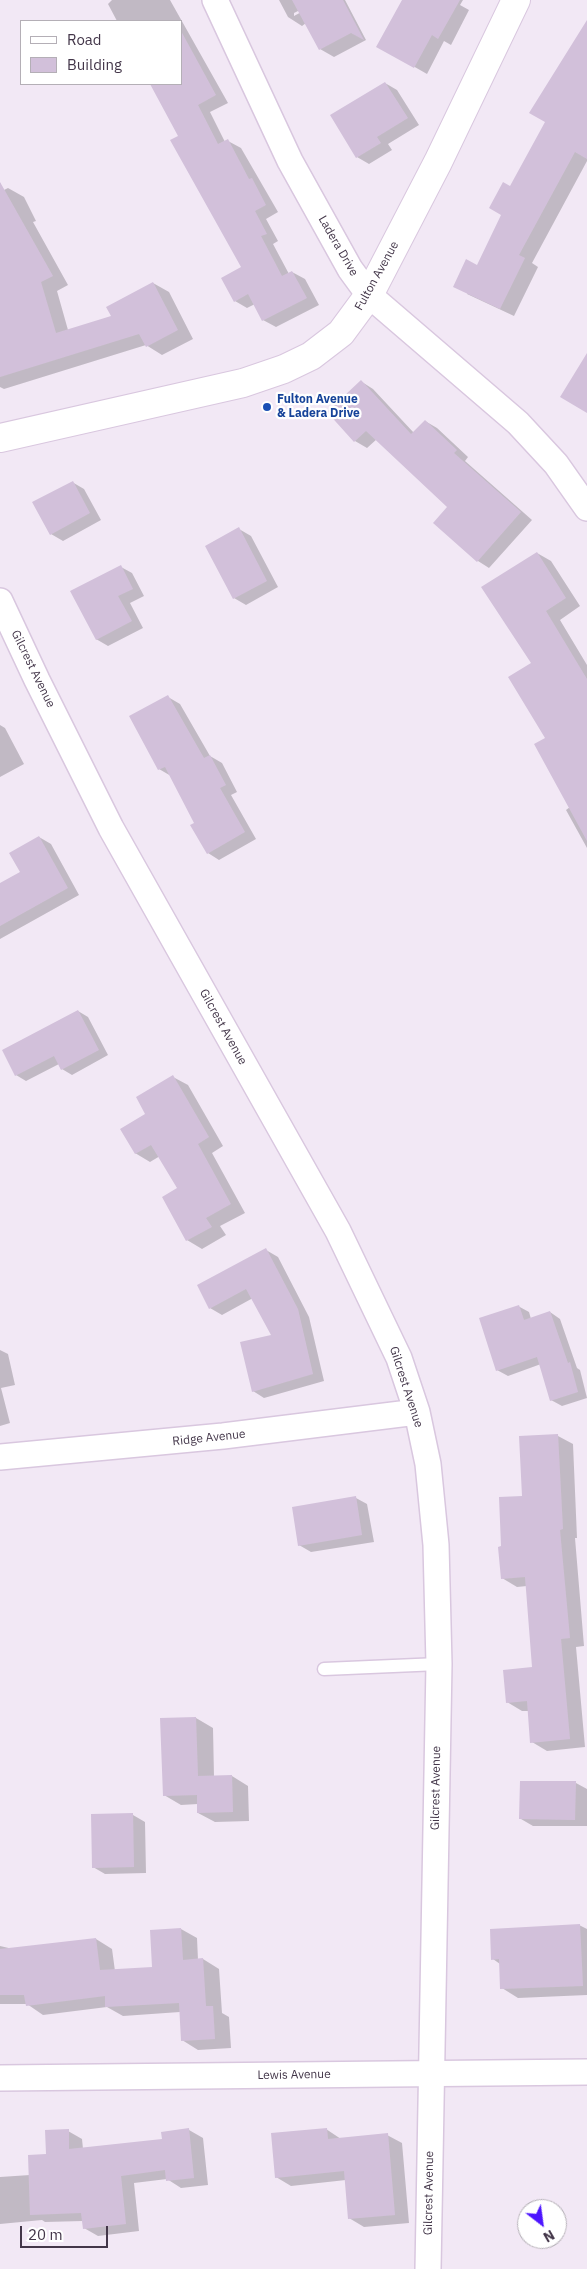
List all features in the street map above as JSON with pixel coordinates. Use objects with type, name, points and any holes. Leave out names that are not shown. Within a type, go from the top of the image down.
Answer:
[{"type":"street","name":"Ladera Drive","points":[[215,0],[290,161],[350,269],[369,295],[518,424],[556,464],[587,508]]},
{"type":"street","name":"Fulton Avenue","points":[[0,438],[244,383],[284,369],[311,356],[341,333],[369,295],[438,162],[516,0]]},
{"type":"street","name":"Gilcrest Avenue","points":[[0,601],[111,828],[362,1278],[399,1358],[416,1412],[428,1464],[436,1545],[439,1664],[430,2074],[428,2269]]},
{"type":"street","name":"Ridge Avenue","points":[[0,1457],[223,1436],[416,1412]]},
{"type":"street","name":"Lewis Avenue","points":[[0,2078],[587,2072]]},
{"type":"lane","points":[[324,1669],[404,1668],[439,1664]]},
{"type":"building","points":[[292,0],[343,0],[364,40],[351,33],[319,50]]},
{"type":"building","points":[[402,0],[460,0],[438,39],[432,35],[414,68],[376,47]]},
{"type":"building","points":[[587,20],[587,159],[575,152],[519,255],[525,258],[500,309],[453,287],[466,259],[477,265],[501,215],[489,208],[503,182],[510,186],[545,122],[529,113]]},
{"type":"building","points":[[182,33],[216,95],[198,105],[218,144],[228,139],[249,179],[252,178],[266,205],[255,211],[267,234],[261,236],[282,276],[292,271],[307,298],[262,321],[248,294],[234,302],[221,278],[241,267],[170,140],[178,136],[151,85],[182,85]]},
{"type":"building","points":[[385,82],[408,118],[377,137],[381,143],[356,158],[330,115]]},
{"type":"building","points":[[0,182],[53,276],[41,282],[56,333],[111,316],[106,307],[153,282],[178,330],[146,347],[139,334],[0,377]]},
{"type":"building","points":[[587,353],[587,413],[560,397]]},
{"type":"building","points":[[361,380],[411,434],[425,420],[457,450],[454,453],[521,512],[477,562],[433,523],[447,507],[366,431],[354,442],[327,412]]},
{"type":"building","points":[[73,481],[90,513],[50,535],[32,502]]},
{"type":"building","points":[[239,527],[267,581],[233,599],[205,546]]},
{"type":"building","points":[[537,552],[566,598],[546,611],[587,679],[587,841],[534,744],[545,738],[508,677],[531,663],[481,587]]},
{"type":"building","points":[[121,565],[133,589],[118,596],[132,621],[96,640],[70,591]]},
{"type":"building","points":[[168,695],[204,758],[210,755],[226,785],[220,788],[245,832],[207,854],[190,825],[194,823],[165,767],[158,770],[129,716]]},
{"type":"building","points":[[39,836],[68,888],[0,926],[0,883],[20,872],[9,853]]},
{"type":"building","points":[[78,1010],[99,1050],[61,1070],[54,1056],[15,1076],[2,1050]]},
{"type":"building","points":[[173,1075],[209,1137],[198,1144],[231,1204],[206,1218],[212,1227],[186,1241],[162,1197],[177,1188],[151,1145],[135,1154],[120,1129],[145,1114],[136,1097]]},
{"type":"building","points":[[266,1248],[298,1309],[313,1374],[252,1392],[240,1342],[271,1335],[246,1289],[209,1309],[197,1285]]},
{"type":"building","points":[[519,1305],[524,1320],[550,1311],[568,1363],[570,1362],[578,1392],[550,1401],[537,1357],[496,1371],[479,1318]]},
{"type":"building","points":[[558,1434],[563,1529],[560,1530],[570,1638],[561,1639],[570,1739],[530,1743],[527,1701],[506,1703],[503,1670],[532,1667],[525,1577],[501,1579],[498,1547],[501,1546],[499,1497],[522,1496],[519,1436]]},
{"type":"building","points":[[356,1496],[362,1535],[298,1546],[292,1507]]},
{"type":"building","points":[[196,1717],[198,1776],[232,1775],[233,1812],[197,1813],[197,1795],[163,1796],[160,1718]]},
{"type":"building","points":[[520,1781],[576,1781],[575,1820],[519,1819]]},
{"type":"building","points":[[133,1813],[134,1867],[92,1868],[91,1814]]},
{"type":"building","points":[[580,1924],[583,1986],[500,1989],[499,1959],[491,1960],[490,1929]]},
{"type":"building","points":[[181,1928],[183,1960],[203,1958],[206,2006],[213,2006],[215,2039],[181,2041],[179,2003],[105,2007],[105,1996],[26,2006],[24,1995],[0,1995],[0,1949],[96,1938],[100,1970],[152,1967],[150,1930]]},
{"type":"building","points":[[189,2128],[194,2178],[166,2181],[165,2170],[121,2176],[126,2224],[83,2229],[81,2213],[30,2215],[28,2155],[46,2154],[45,2130],[69,2129],[69,2149],[162,2139],[161,2132]]},
{"type":"building","points":[[327,2128],[328,2139],[388,2133],[395,2215],[348,2219],[344,2171],[275,2178],[271,2133]]},
{"type":"place","name":"Fulton Avenue & Ladera Drive","points":[[267,407]]}]
